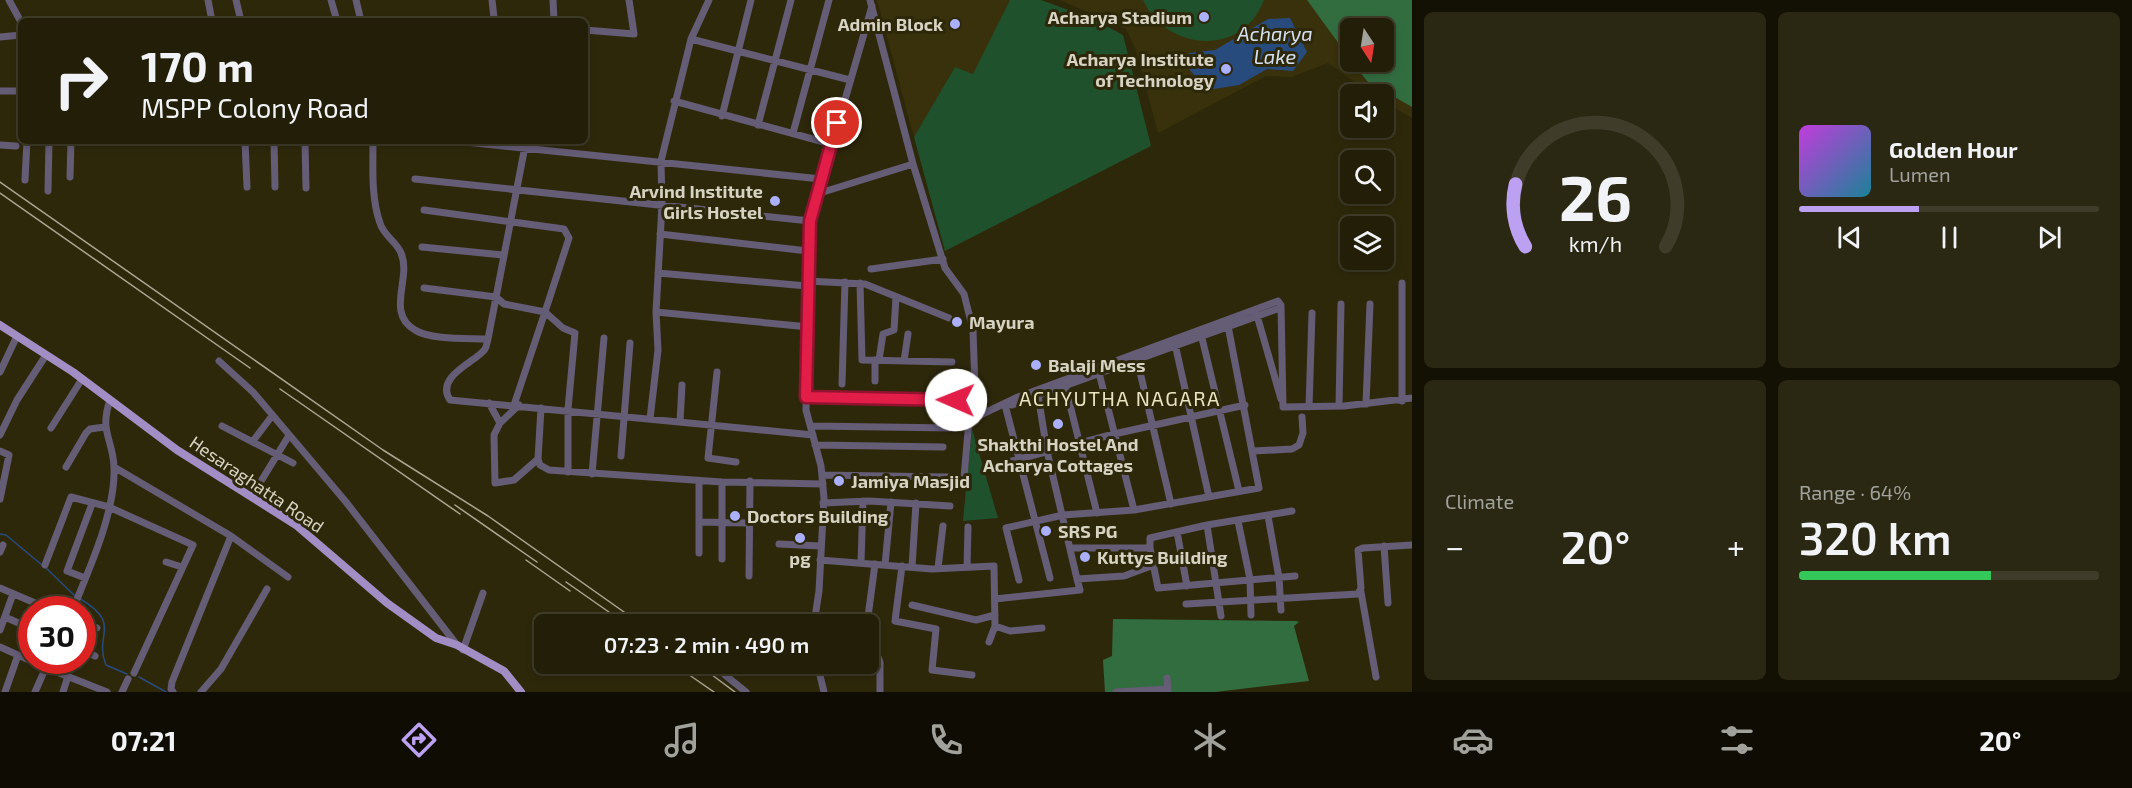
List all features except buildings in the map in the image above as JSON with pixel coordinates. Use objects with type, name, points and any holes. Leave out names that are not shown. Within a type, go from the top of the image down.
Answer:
[{"type":"main road","name":"Hesaraghatta Road","points":[[0,325],[82,379],[177,450],[296,525],[387,603],[436,638],[504,671],[521,692]]},
{"type":"street","points":[[9,0],[19,18]]},
{"type":"street","points":[[208,0],[211,18]]},
{"type":"street","points":[[236,0],[240,18]]},
{"type":"street","points":[[332,0],[336,18]]},
{"type":"street","points":[[356,0],[359,18]]},
{"type":"street","points":[[492,0],[494,18]]},
{"type":"street","points":[[553,0],[554,18]]},
{"type":"street","points":[[588,30],[634,34],[629,0]]},
{"type":"street","points":[[650,418],[658,350],[656,312],[662,205],[661,161],[691,39],[709,0]]},
{"type":"street","points":[[722,116],[751,0]]},
{"type":"street","points":[[758,125],[791,0]]},
{"type":"street","points":[[793,133],[829,0]]},
{"type":"street","points":[[815,614],[824,503],[822,475],[806,397],[810,221],[820,193],[821,178],[871,3]]},
{"type":"street","points":[[871,3],[913,164],[945,268],[964,294],[973,330],[973,419],[964,477]]},
{"type":"street","points":[[0,37],[18,35]]},
{"type":"street","points":[[691,39],[776,59],[850,80]]},
{"type":"street","points":[[0,91],[18,91]]},
{"type":"street","points":[[674,101],[831,144]]},
{"type":"street","points":[[25,180],[27,144]]},
{"type":"street","points":[[48,191],[49,144]]},
{"type":"street","points":[[70,177],[71,144]]},
{"type":"street","points":[[245,144],[247,187]]},
{"type":"street","points":[[274,144],[275,187]]},
{"type":"street","points":[[305,144],[306,188]]},
{"type":"street","points":[[374,144],[373,179],[380,225],[401,253],[404,268],[399,306],[408,324],[426,334],[488,339]]},
{"type":"street","points":[[813,435],[568,409],[450,400],[447,389],[464,364],[485,349],[525,144],[821,178]]},
{"type":"street","points":[[0,145],[16,146]]},
{"type":"street","points":[[820,193],[913,164]]},
{"type":"street","points":[[415,179],[810,221]]},
{"type":"street","points":[[424,210],[510,220],[564,229],[568,232],[569,238],[516,405],[500,423],[494,435],[495,483],[514,480],[538,459]]},
{"type":"street","points":[[660,234],[808,251]]},
{"type":"street","points":[[422,247],[503,255]]},
{"type":"street","points":[[871,269],[943,259]]},
{"type":"street","points":[[658,273],[807,283],[860,283],[949,318]]},
{"type":"street","points":[[842,384],[844,282]]},
{"type":"street","points":[[860,283],[862,360],[952,362]]},
{"type":"street","points":[[1402,283],[1402,401]]},
{"type":"street","points":[[424,288],[496,297],[504,303],[545,312],[563,328],[575,333],[568,409],[568,472]]},
{"type":"street","points":[[875,381],[883,334],[894,330],[896,297]]},
{"type":"street","points":[[1339,406],[1341,304]]},
{"type":"street","points":[[1366,404],[1370,304]]},
{"type":"street","points":[[811,426],[953,428],[1007,404],[1011,399],[1065,382],[1256,312],[1280,308],[1283,407]]},
{"type":"street","points":[[656,312],[809,327]]},
{"type":"street","points":[[1007,404],[1012,405],[1065,382],[1099,373],[1136,356],[1175,344],[1200,332],[1228,326],[1256,312]]},
{"type":"street","points":[[1256,312],[1283,407]]},
{"type":"street","points":[[1309,407],[1312,313]]},
{"type":"street","points":[[1019,580],[1006,528],[1063,515],[1134,510],[1259,488],[1254,451],[1228,326]]},
{"type":"street","points":[[1200,332],[1239,491]]},
{"type":"street","points":[[904,361],[908,334]]},
{"type":"street","points":[[0,372],[17,336]]},
{"type":"street","points":[[592,474],[604,338]]},
{"type":"street","points":[[621,456],[630,343]]},
{"type":"street","points":[[1175,344],[1209,497]]},
{"type":"street","points":[[0,435],[17,400],[46,355]]},
{"type":"street","points":[[1136,356],[1172,504]]},
{"type":"street","points":[[219,361],[253,392],[288,437],[346,502],[460,648],[483,593]]},
{"type":"street","points":[[717,372],[708,458],[736,462]]},
{"type":"street","points":[[1099,373],[1134,510]]},
{"type":"street","points":[[51,428],[82,379]]},
{"type":"street","points":[[1065,382],[1097,513]]},
{"type":"street","points":[[680,422],[682,385]]},
{"type":"street","points":[[995,598],[1080,590],[1047,452],[1038,395]]},
{"type":"street","points":[[806,397],[956,400]]},
{"type":"street","points":[[1283,407],[1339,406],[1402,401],[1412,398]]},
{"type":"street","points":[[77,596],[109,507],[114,467],[105,427],[110,400]]},
{"type":"street","points":[[489,403],[500,423]]},
{"type":"street","points":[[1007,404],[1050,578]]},
{"type":"street","points":[[989,467],[1114,434],[1245,405]]},
{"type":"street","points":[[541,408],[538,459],[540,465],[549,470],[699,481],[822,484]]},
{"type":"street","points":[[253,441],[272,416]]},
{"type":"street","points":[[1254,451],[1292,449],[1299,445],[1303,433],[1302,417]]},
{"type":"street","points":[[222,426],[293,463]]},
{"type":"street","points":[[66,467],[90,429],[105,427]]},
{"type":"street","points":[[252,496],[288,437]]},
{"type":"street","points":[[815,446],[944,447]]},
{"type":"street","points":[[0,451],[9,455],[0,499]]},
{"type":"street","points":[[114,467],[231,536],[288,577]]},
{"type":"street","points":[[822,475],[948,477]]},
{"type":"street","points":[[699,481],[699,553]]},
{"type":"street","points":[[749,576],[750,481]]},
{"type":"street","points":[[722,482],[722,559]]},
{"type":"street","points":[[45,565],[71,497],[109,507],[193,545],[134,673]]},
{"type":"street","points":[[824,503],[863,501],[950,506]]},
{"type":"street","points":[[861,563],[863,501]]},
{"type":"street","points":[[885,565],[891,502]]},
{"type":"street","points":[[912,567],[916,503]]},
{"type":"street","points":[[85,578],[67,571],[92,504]]},
{"type":"street","points":[[1292,511],[1207,525],[1150,538],[1150,548],[1158,588],[1295,576]]},
{"type":"street","points":[[1268,516],[1279,578],[1281,610]]},
{"type":"street","points":[[1238,520],[1250,579],[1251,615]]},
{"type":"street","points":[[699,522],[748,523]]},
{"type":"street","points":[[1207,525],[1218,582],[1221,615]]},
{"type":"street","points":[[938,568],[943,526]]},
{"type":"street","points":[[967,567],[968,527]]},
{"type":"street","points":[[1177,532],[1186,586]]},
{"type":"street","points":[[173,692],[171,689],[179,664],[231,536]]},
{"type":"street","points":[[0,552],[3,544]]},
{"type":"street","points":[[778,544],[821,546]]},
{"type":"street","points":[[1376,677],[1361,592],[1358,550],[1412,544]]},
{"type":"street","points":[[1384,546],[1388,603]]},
{"type":"street","points":[[1070,548],[1150,548]]},
{"type":"street","points":[[820,560],[938,568],[994,566],[995,626],[989,642]]},
{"type":"street","points":[[166,562],[182,567]]},
{"type":"street","points":[[868,614],[875,564]]},
{"type":"street","points":[[1077,579],[1124,576],[1154,565]]},
{"type":"street","points":[[902,566],[895,621],[936,629],[932,670],[972,675]]},
{"type":"street","points":[[0,588],[18,596]]},
{"type":"street","points":[[201,692],[221,669],[267,589]]},
{"type":"street","points":[[1186,604],[1361,592]]},
{"type":"street","points":[[0,630],[13,594]]},
{"type":"street","points":[[912,605],[976,620],[995,615]]},
{"type":"street","points":[[5,617],[18,622]]},
{"type":"street","points":[[995,626],[1010,631],[1042,628]]},
{"type":"street","points":[[0,647],[18,655],[5,692]]},
{"type":"street","points":[[879,660],[880,692]]},
{"type":"street","points":[[35,692],[44,674]]},
{"type":"street","points":[[63,674],[96,690],[107,692]]},
{"type":"street","points":[[724,674],[746,692]]},
{"type":"street","points":[[821,674],[824,692]]},
{"type":"street","points":[[63,692],[68,676]]},
{"type":"street","points":[[1116,692],[1168,690],[1167,678]]},
{"type":"street","points":[[122,692],[128,679]]},
{"type":"shaded area","points":[[877,0],[1010,0],[973,75],[955,67],[914,137]]},
{"type":"shaded area","name":"Acharya Institute of Technology","points":[[1060,0],[1412,0],[1412,118],[1394,107],[1394,84],[1357,84],[1340,72],[1394,72],[1394,18],[1340,18],[1340,72],[1328,63],[1291,77],[1266,76],[1158,133],[1136,50],[1126,29]]},
{"type":"green space","points":[[1010,0],[1041,0],[1093,19],[1123,35],[1151,146],[945,251],[914,137],[955,67],[973,74]]},
{"type":"green space","name":"Acharya Stadium","points":[[1143,0],[1264,0],[1254,18],[1240,31],[1223,39],[1205,41],[1186,38],[1169,30],[1154,17]]},
{"type":"green space","points":[[1307,0],[1412,0],[1412,107],[1394,97],[1394,84],[1372,84],[1360,72],[1394,72],[1394,18],[1340,18],[1340,45]]},
{"type":"green space","points":[[972,429],[998,518],[963,521]]},
{"type":"green space","points":[[1113,619],[1296,621],[1299,622],[1294,626],[1309,681],[1215,692],[1105,692],[1103,660],[1112,656]]},
{"type":"water","name":"Acharya Lake","points":[[1290,18],[1307,52],[1293,71],[1267,69],[1239,85],[1208,90],[1186,66],[1189,53],[1215,50],[1268,19]]},
{"type":"waterway","points":[[0,534],[6,535],[42,565]]},
{"type":"waterway","points":[[46,568],[75,596]]},
{"type":"waterway","points":[[96,610],[104,623],[103,654],[106,665],[127,674]]},
{"type":"waterway","points":[[139,677],[166,692]]},
{"type":"railway","points":[[0,182],[383,450],[488,516],[627,614]]},
{"type":"railway","points":[[0,193],[250,368]]},
{"type":"railway","points":[[280,389],[460,514]]},
{"type":"railway","points":[[455,505],[537,562]]},
{"type":"railway","points":[[526,560],[570,591]]},
{"type":"railway","points":[[566,582],[612,614]]},
{"type":"railway","points":[[688,674],[714,692]]},
{"type":"railway","points":[[711,674],[735,692]]},
{"type":"place","name":"Acharya Stadium","points":[[1204,17]]},
{"type":"place","name":"Admin Block","points":[[955,24]]},
{"type":"place","name":"Acharya Institute of Technology","points":[[1226,69]]},
{"type":"place","name":"Arvind Institute Girls Hostel","points":[[775,201]]},
{"type":"place","name":"Mayura","points":[[957,322]]},
{"type":"place","name":"Balaji Mess","points":[[1036,365]]},
{"type":"place","name":"Shakthi Hostel And Acharya Cottages","points":[[1058,424]]},
{"type":"place","name":"Jamiya Masjid","points":[[839,481]]},
{"type":"place","name":"Doctors Building","points":[[735,516]]},
{"type":"place","name":"SRS PG","points":[[1046,531]]},
{"type":"place","name":"pg","points":[[800,538]]},
{"type":"place","name":"Kuttys Building","points":[[1085,557]]},
{"type":"district","name":"ACHYUTHA NAGARA","points":[[1120,398]]},
{"type":"route","points":[[837,123],[821,178],[820,193],[810,221],[806,397],[956,400]]}]
